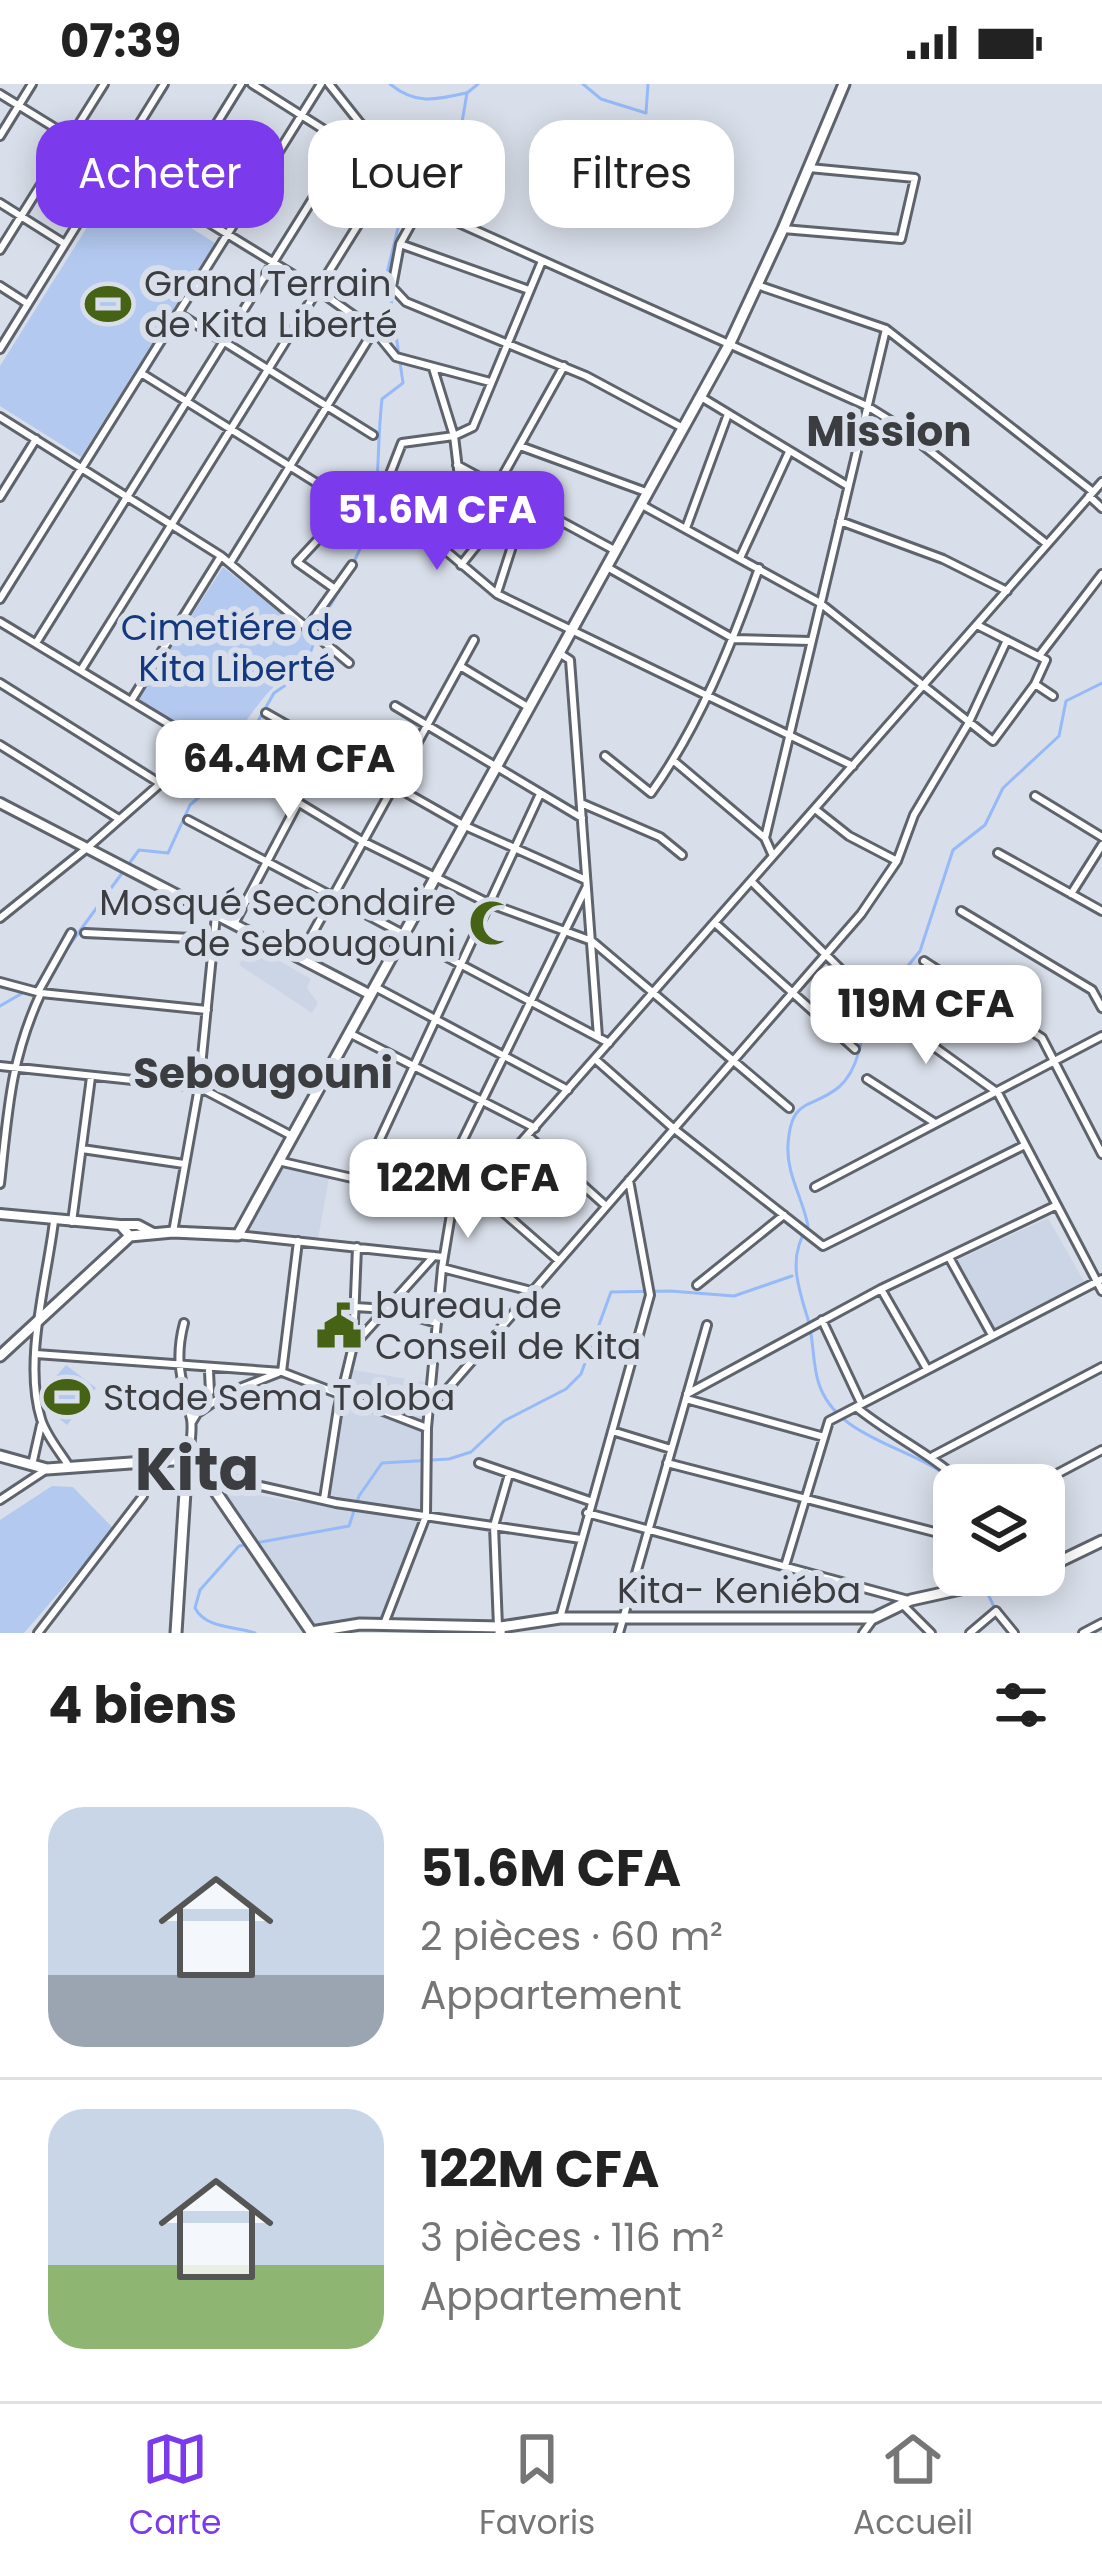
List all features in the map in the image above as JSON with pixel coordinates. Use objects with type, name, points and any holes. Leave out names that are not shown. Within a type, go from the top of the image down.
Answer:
[{"type":"main road","points":[[0,1356],[130,1236],[238,1234],[729,345],[844,84]]},
{"type":"main road","points":[[0,1456],[46,1469],[200,1456],[216,1492],[312,1632]]},
{"type":"main road","points":[[176,1633],[188,1458]]},
{"type":"main road","points":[[167,1460],[185,1474],[206,1475]]},
{"type":"main road","points":[[186,1503],[206,1475]]},
{"type":"main road","points":[[1065,1559],[1102,1541]]},
{"type":"main road","name":"Kita- Keniéba","points":[[312,1632],[337,1625],[384,1624],[500,1629],[560,1618],[874,1618],[907,1602],[939,1596]]},
{"type":"street","points":[[0,136],[32,84]]},
{"type":"street","points":[[81,120],[104,84]]},
{"type":"street","points":[[142,120],[164,84]]},
{"type":"street","points":[[219,120],[241,84]]},
{"type":"street","points":[[252,84],[309,120]]},
{"type":"street","points":[[0,599],[301,115],[325,84],[357,120]]},
{"type":"street","points":[[0,94],[43,120]]},
{"type":"street","points":[[783,229],[901,239],[915,178],[809,168]]},
{"type":"street","points":[[0,250],[36,192]]},
{"type":"street","points":[[0,203],[65,244]]},
{"type":"street","points":[[36,644],[308,206]]},
{"type":"street","points":[[682,428],[565,366],[406,302],[392,286],[400,244],[421,206],[867,406],[1047,544]]},
{"type":"street","points":[[0,349],[75,228]]},
{"type":"street","points":[[217,228],[374,330],[396,357],[490,382]]},
{"type":"street","points":[[81,670],[356,228]]},
{"type":"street","points":[[400,244],[529,290]]},
{"type":"street","points":[[379,502],[403,443],[454,436],[473,428],[542,261]]},
{"type":"street","points":[[757,285],[886,328],[1091,494],[1102,508]]},
{"type":"street","points":[[0,286],[28,304]]},
{"type":"street","points":[[178,314],[373,435]]},
{"type":"street","points":[[765,838],[886,328]]},
{"type":"street","points":[[230,563],[374,330]]},
{"type":"street","points":[[497,486],[565,366]]},
{"type":"street","points":[[433,368],[454,436],[463,510],[481,540],[460,566]]},
{"type":"street","points":[[140,373],[316,482],[362,492],[379,502],[426,534],[497,594],[853,766]]},
{"type":"street","points":[[700,397],[848,486]]},
{"type":"street","points":[[686,528],[728,414]]},
{"type":"street","points":[[0,417],[221,556],[349,663]]},
{"type":"street","points":[[0,497],[36,440]]},
{"type":"street","points":[[520,446],[646,492]]},
{"type":"street","points":[[740,557],[789,451]]},
{"type":"street","points":[[457,465],[616,551]]},
{"type":"street","points":[[278,1161],[435,1197],[452,1208],[465,1206],[1102,482]]},
{"type":"street","points":[[335,589],[297,562],[362,492]]},
{"type":"street","points":[[497,594],[515,537],[495,522],[509,493]]},
{"type":"street","points":[[640,504],[820,603],[993,741],[1035,685],[1046,659],[976,625]]},
{"type":"street","points":[[840,521],[944,559],[1007,591]]},
{"type":"street","points":[[131,701],[221,556]]},
{"type":"street","points":[[307,628],[352,565]]},
{"type":"street","points":[[607,567],[734,639],[812,641]]},
{"type":"street","points":[[605,756],[651,794],[674,761],[734,639],[759,568]]},
{"type":"street","points":[[1039,656],[1102,574]]},
{"type":"street","points":[[0,622],[362,841],[488,903],[592,941],[789,1108]]},
{"type":"street","points":[[299,958],[474,640]]},
{"type":"street","points":[[430,1409],[861,914],[897,861],[914,815],[968,724],[1007,640]]},
{"type":"street","points":[[559,653],[569,660],[598,1037]]},
{"type":"street","points":[[460,666],[528,706]]},
{"type":"street","points":[[0,683],[161,784]]},
{"type":"street","points":[[1035,685],[1053,696]]},
{"type":"street","points":[[394,706],[583,818]]},
{"type":"street","points":[[266,713],[463,825],[587,884]]},
{"type":"street","points":[[234,924],[322,744]]},
{"type":"street","points":[[0,745],[120,820]]},
{"type":"street","points":[[2,914],[88,848],[204,746]]},
{"type":"street","points":[[674,761],[765,838],[773,856]]},
{"type":"street","points":[[361,1180],[540,794]]},
{"type":"street","points":[[1035,796],[1102,841],[1071,894]]},
{"type":"street","points":[[0,803],[568,1090]]},
{"type":"street","points":[[581,803],[659,837],[682,855]]},
{"type":"street","points":[[815,809],[849,836],[897,861]]},
{"type":"street","points":[[188,820],[609,1043]]},
{"type":"street","points":[[998,853],[1102,911]]},
{"type":"street","points":[[752,881],[879,1006],[998,1093],[1102,1291]]},
{"type":"street","points":[[435,1197],[587,884]]},
{"type":"street","points":[[961,910],[1092,990],[1102,1008]]},
{"type":"street","points":[[173,1232],[199,1087],[216,915]]},
{"type":"street","points":[[715,923],[855,1049]]},
{"type":"street","points":[[0,1184],[12,1069],[23,1031],[70,933]]},
{"type":"street","points":[[85,933],[214,939]]},
{"type":"street","points":[[924,961],[1042,1038],[1102,1154]]},
{"type":"street","points":[[0,982],[40,993],[207,1010]]},
{"type":"street","points":[[349,1033],[535,1128]]},
{"type":"street","points":[[815,1186],[1102,1036]]},
{"type":"street","points":[[596,1059],[673,1129],[823,1246],[1025,1145]]},
{"type":"street","points":[[0,1066],[199,1087],[292,1136]]},
{"type":"street","points":[[72,1222],[91,1077]]},
{"type":"street","points":[[867,1079],[937,1124]]},
{"type":"street","points":[[528,1136],[606,1206]]},
{"type":"street","points":[[82,1149],[184,1164]]},
{"type":"street","points":[[560,1618],[650,1295],[629,1179]]},
{"type":"street","points":[[479,1191],[559,1261]]},
{"type":"street","points":[[686,1397],[821,1320],[1057,1205]]},
{"type":"street","points":[[352,1346],[439,1256],[452,1208]]},
{"type":"street","points":[[0,1214],[138,1225],[154,1234]]},
{"type":"street","points":[[698,1285],[784,1215]]},
{"type":"street","points":[[32,1466],[41,1422],[36,1354],[54,1221]]},
{"type":"street","points":[[120,1225],[130,1236]]},
{"type":"street","points":[[238,1234],[439,1256]]},
{"type":"street","points":[[281,1372],[298,1241]]},
{"type":"street","points":[[324,1500],[352,1346],[357,1247]]},
{"type":"street","points":[[384,1624],[426,1516],[439,1256]]},
{"type":"street","points":[[950,1259],[993,1336]]},
{"type":"street","points":[[442,1268],[532,1291]]},
{"type":"street","points":[[785,1566],[829,1421],[1100,1280]]},
{"type":"street","points":[[881,1289],[927,1370]]},
{"type":"street","points":[[355,1307],[388,1309],[437,1323]]},
{"type":"street","points":[[821,1320],[859,1405],[890,1432],[942,1464]]},
{"type":"street","points":[[184,1322],[178,1345],[182,1395],[192,1422],[188,1458]]},
{"type":"street","points":[[619,1633],[707,1325]]},
{"type":"street","points":[[0,1339],[12,1346]]},
{"type":"street","points":[[36,1354],[281,1372],[428,1428]]},
{"type":"street","points":[[933,1456],[1102,1367]]},
{"type":"street","points":[[192,1422],[210,1392],[209,1369]]},
{"type":"street","points":[[199,1412],[227,1393],[281,1372]]},
{"type":"street","points":[[686,1397],[824,1437]]},
{"type":"street","points":[[41,1422],[70,1468]]},
{"type":"street","points":[[611,1431],[671,1449]]},
{"type":"street","points":[[1065,1470],[1102,1450]]},
{"type":"street","points":[[478,1463],[590,1502]]},
{"type":"street","points":[[668,1463],[933,1533]]},
{"type":"street","points":[[0,1500],[46,1469]]},
{"type":"street","points":[[500,1629],[494,1526],[509,1474]]},
{"type":"street","points":[[206,1475],[324,1500],[581,1539]]},
{"type":"street","points":[[38,1633],[143,1496]]},
{"type":"street","points":[[587,1514],[907,1602],[931,1633]]},
{"type":"street","points":[[970,1633],[996,1611],[1013,1633]]},
{"type":"street","points":[[777,1633],[780,1618]]},
{"type":"street","points":[[863,1633],[874,1618]]},
{"type":"street","points":[[1083,1633],[1102,1623]]},
{"type":"shaded area","points":[[245,955],[271,956],[311,979],[307,988],[318,1003],[312,1013],[239,965]]},
{"type":"shaded area","points":[[283,1168],[329,1178],[318,1239],[249,1226]]},
{"type":"shaded area","points":[[1048,1218],[1085,1283],[993,1331],[955,1261]]},
{"type":"shaded area","points":[[347,1369],[432,1383],[424,1516],[381,1617],[314,1624],[219,1488],[298,1502],[323,1500]]},
{"type":"green space","name":"Grand Terrain de Kita Liberté","points":[[87,228],[191,228],[215,243],[81,457],[0,406],[0,366]]},
{"type":"green space","name":"Cimetiére de Kita Liberté","points":[[223,567],[312,638],[300,668],[265,696],[224,752],[138,699]]},
{"type":"green space","name":"Stade Sema Toloba","points":[[66,1365],[96,1388],[67,1425],[44,1406],[45,1389]]},
{"type":"green space","points":[[52,1486],[73,1487],[114,1529],[24,1633],[0,1633],[0,1520]]},
{"type":"waterway","points":[[390,84],[426,99],[466,93]]},
{"type":"waterway","points":[[352,566],[374,502],[382,399],[403,383],[387,273],[399,224],[460,134],[467,93],[478,84]]},
{"type":"waterway","points":[[583,84],[601,99],[646,113],[648,84]]},
{"type":"waterway","points":[[57,962],[139,850],[168,853],[190,805],[230,770],[274,693],[303,673],[322,620],[345,580]]},
{"type":"waterway","points":[[933,1467],[859,1430],[827,1401],[818,1381],[798,1281],[796,1259],[808,1226],[790,1166],[790,1129],[798,1111],[839,1087],[852,1071],[866,1008],[889,989],[920,951],[953,850],[985,825],[1003,788],[1059,736],[1066,701],[1102,683]]},
{"type":"waterway","points":[[0,1006],[40,983]]},
{"type":"waterway","points":[[255,1633],[214,1623],[195,1608],[200,1590],[239,1546],[349,1526],[359,1496],[382,1463],[449,1459],[471,1452],[504,1421],[566,1389],[581,1374],[611,1292],[734,1296],[792,1276]]},
{"type":"waterway","points":[[989,1596],[995,1609]]},
{"type":"place","name":"Grand Terrain de Kita Liberté","points":[[108,304]]},
{"type":"place","name":"Mosqué Secondaire de Sebougouni","points":[[492,923]]},
{"type":"place","name":"bureau de Conseil de Kita","points":[[339,1326]]},
{"type":"place","name":"Stade Sema Toloba","points":[[67,1397]]},
{"type":"district","name":"Mission","points":[[889,431]]},
{"type":"district","name":"Sebougouni","points":[[263,1073]]},
{"type":"district","name":"Kita","points":[[197,1469]]}]
